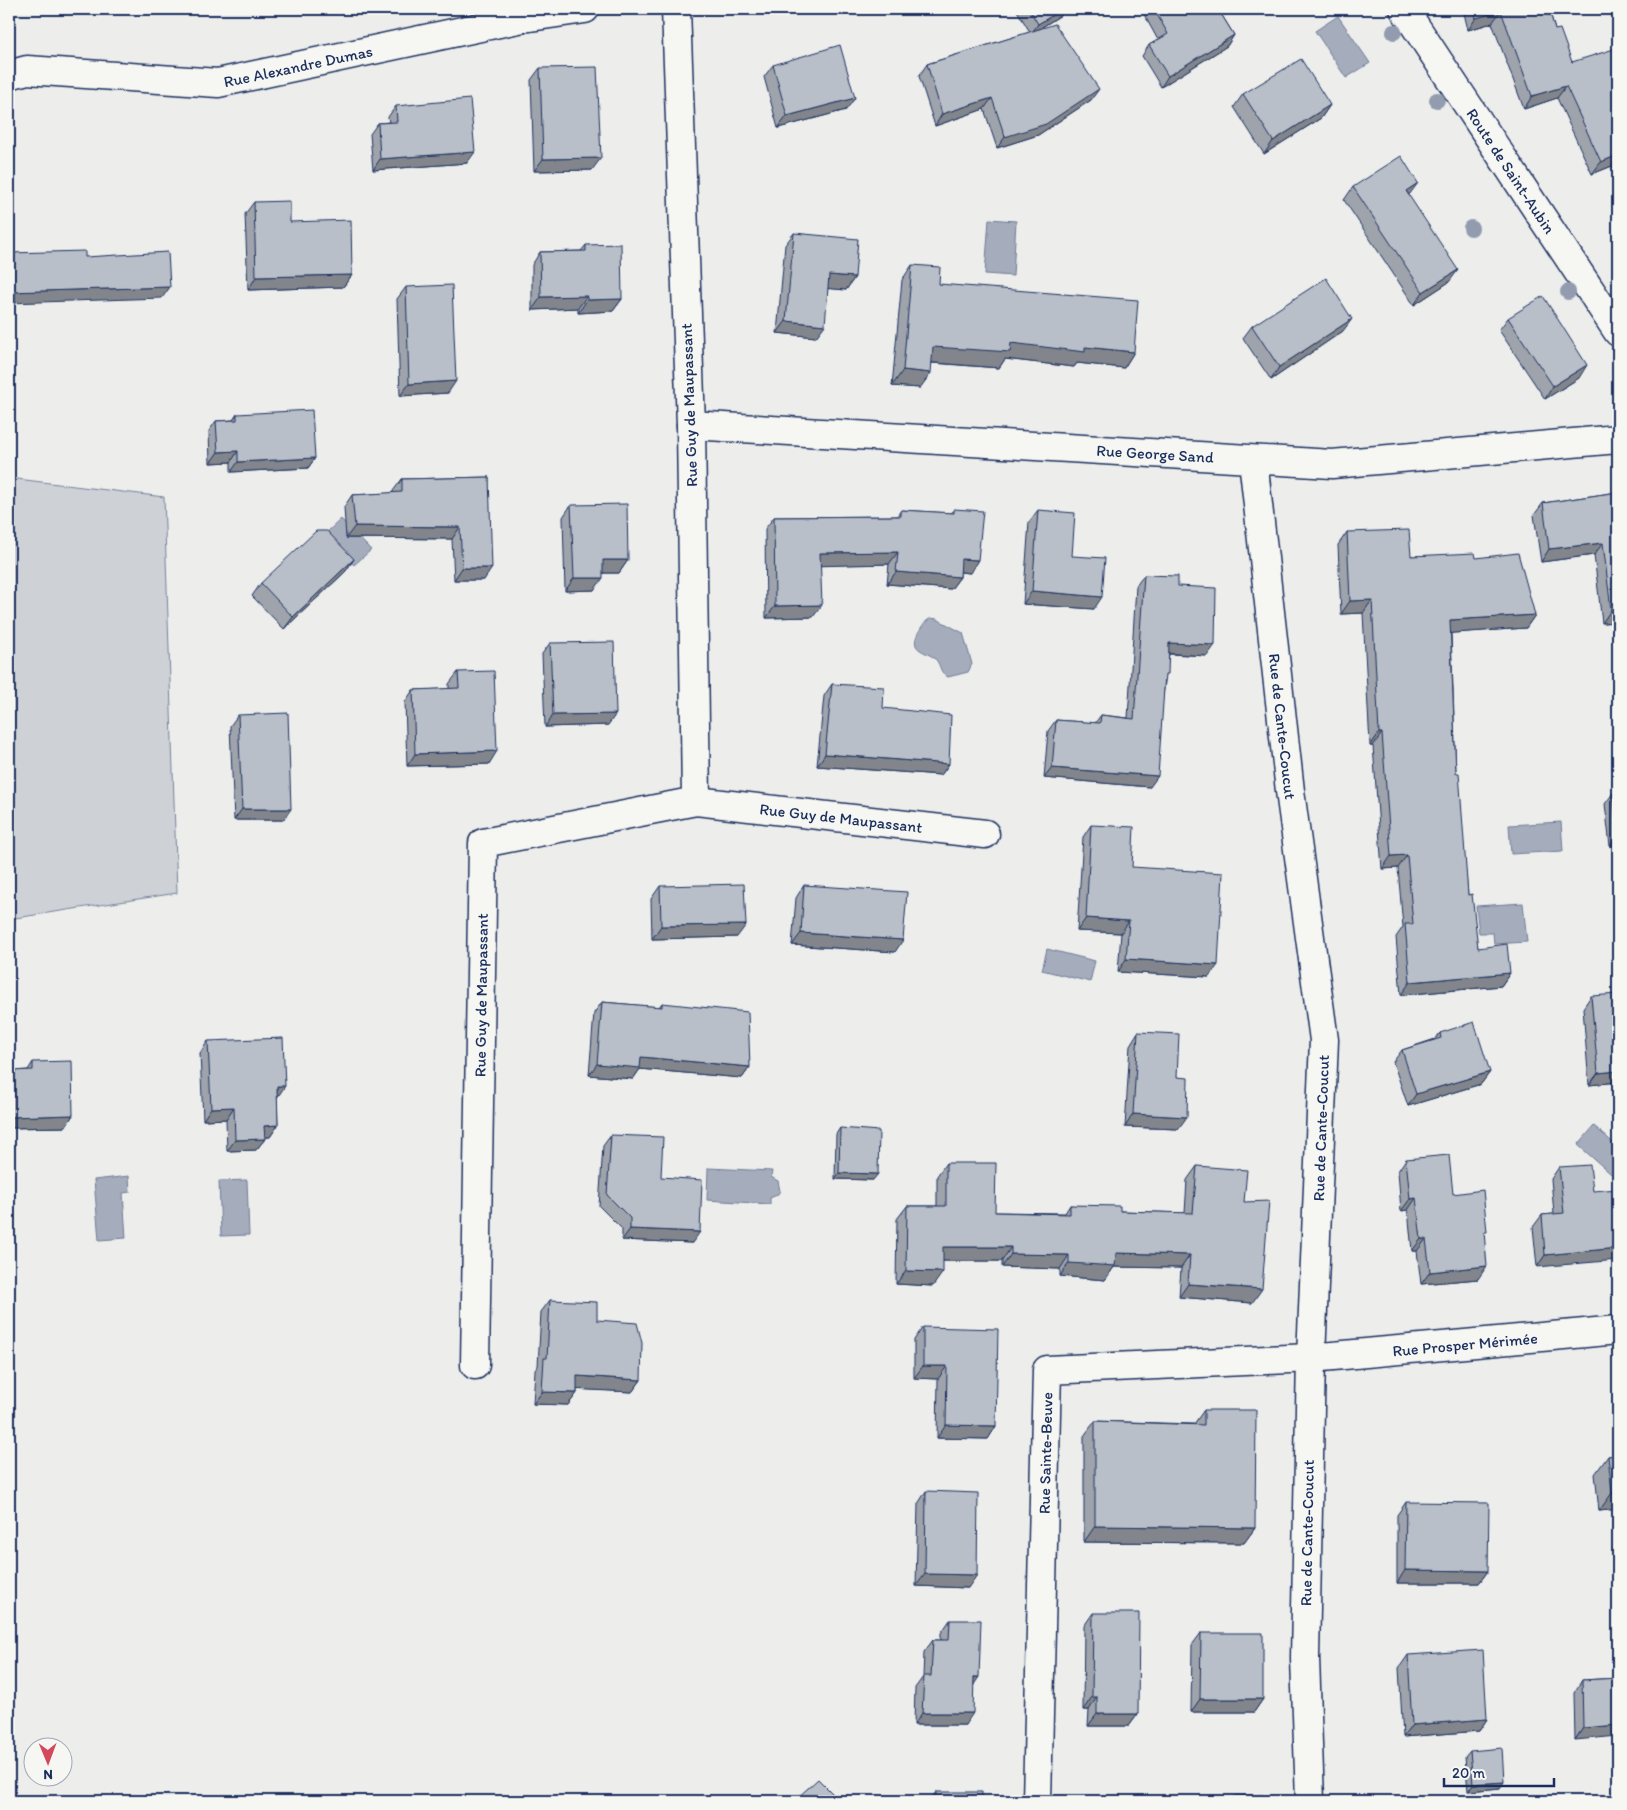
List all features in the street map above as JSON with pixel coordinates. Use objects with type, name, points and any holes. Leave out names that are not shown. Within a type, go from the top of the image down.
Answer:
[{"type":"street","name":"Rue Alexandre Dumas","points":[[9,75],[27,70],[218,83],[523,18],[585,9]]},
{"type":"street","name":"Rue Guy de Maupassant","points":[[676,9],[690,425],[696,800]]},
{"type":"street","name":"Route de Saint-Aubin","points":[[1404,9],[1618,332]]},
{"type":"street","name":"Rue George Sand","points":[[690,425],[1332,464],[1618,439]]},
{"type":"street","name":"Rue de Cante-Coucut","points":[[1253,460],[1290,791],[1324,1040],[1311,1358],[1305,1658],[1310,1801]]},
{"type":"street","name":"Rue Guy de Maupassant","points":[[475,1365],[483,844],[696,800],[985,834]]},
{"type":"street","name":"Rue Prosper Mérimée","points":[[1311,1358],[1618,1330]]},
{"type":"street","name":"Rue Sainte-Beuve","points":[[1037,1801],[1047,1370],[1311,1358]]},
{"type":"shaded area","points":[[9,478],[164,497],[177,893],[9,919]]},
{"type":"water","points":[[1338,16],[1370,63],[1346,78],[1315,31]]},
{"type":"water","points":[[989,219],[1016,221],[1013,276],[985,274]]},
{"type":"water","points":[[341,519],[371,550],[354,565],[325,534]]},
{"type":"water","points":[[931,618],[937,619],[963,633],[972,664],[968,672],[948,677],[942,672],[933,657],[918,648],[916,639],[918,633],[923,624]]},
{"type":"water","points":[[1561,822],[1563,851],[1511,854],[1509,825]]},
{"type":"water","points":[[1523,903],[1527,942],[1494,944],[1493,933],[1479,933],[1476,906]]},
{"type":"water","points":[[1047,949],[1095,961],[1090,982],[1042,970]]},
{"type":"water","points":[[1594,1126],[1618,1147],[1618,1180],[1578,1145]]},
{"type":"water","points":[[708,1168],[772,1171],[771,1177],[778,1181],[780,1191],[777,1195],[770,1198],[770,1204],[707,1200]]},
{"type":"water","points":[[129,1176],[130,1192],[123,1193],[126,1238],[99,1240],[94,1180]]},
{"type":"water","points":[[247,1180],[249,1235],[221,1236],[219,1181]]},
{"type":"building","points":[[1029,9],[1063,9],[1038,24]]},
{"type":"building","points":[[1154,9],[1218,9],[1234,35],[1168,76],[1149,45],[1168,34]]},
{"type":"building","points":[[1474,9],[1549,9],[1555,30],[1560,29],[1572,62],[1614,49],[1618,61],[1618,155],[1601,162],[1566,86],[1532,96],[1501,11],[1476,18]]},
{"type":"building","points":[[1055,24],[1099,89],[1046,124],[1005,137],[992,98],[942,114],[927,64]]},
{"type":"building","points":[[840,45],[855,98],[787,116],[773,65]]},
{"type":"building","points":[[1301,59],[1330,105],[1273,141],[1243,94]]},
{"type":"building","points":[[597,67],[601,158],[543,159],[540,68]]},
{"type":"building","points":[[470,99],[475,152],[380,159],[378,123],[397,122],[396,106]]},
{"type":"building","points":[[1401,156],[1418,183],[1406,191],[1458,270],[1423,292],[1353,187]]},
{"type":"building","points":[[290,201],[290,222],[351,220],[352,275],[256,277],[254,202]]},
{"type":"building","points":[[794,233],[858,239],[855,277],[829,275],[825,325],[786,321]]},
{"type":"building","points":[[621,244],[622,299],[587,300],[587,296],[541,297],[540,252],[586,251],[586,245]]},
{"type":"building","points":[[85,251],[85,257],[168,252],[170,287],[9,292],[9,253]]},
{"type":"building","points":[[912,265],[940,267],[939,284],[1138,300],[1134,352],[1085,347],[1085,352],[1011,343],[1010,352],[933,347],[931,373],[903,370]]},
{"type":"building","points":[[1326,278],[1352,319],[1279,367],[1252,326]]},
{"type":"building","points":[[452,285],[456,381],[409,384],[406,287]]},
{"type":"building","points":[[1543,296],[1587,365],[1553,386],[1508,318]]},
{"type":"building","points":[[312,410],[315,458],[238,462],[238,451],[218,452],[216,421],[237,420],[237,414]]},
{"type":"building","points":[[489,477],[492,568],[462,568],[460,527],[355,526],[352,495],[402,492],[402,479]]},
{"type":"building","points":[[1618,492],[1618,610],[1611,610],[1603,543],[1549,549],[1543,503]]},
{"type":"building","points":[[627,504],[628,560],[603,560],[603,578],[574,578],[571,505]]},
{"type":"building","points":[[954,509],[983,511],[978,560],[961,559],[960,577],[896,572],[898,552],[820,553],[822,605],[775,606],[774,517],[901,516],[901,510],[954,513]]},
{"type":"building","points":[[1038,510],[1075,513],[1072,556],[1105,558],[1102,597],[1032,591]]},
{"type":"building","points":[[1409,530],[1411,556],[1475,553],[1476,558],[1518,553],[1535,615],[1450,620],[1456,773],[1459,773],[1468,895],[1472,894],[1478,948],[1507,944],[1510,973],[1410,982],[1405,924],[1413,924],[1407,855],[1391,856],[1382,733],[1379,733],[1372,600],[1350,601],[1347,532]]},
{"type":"building","points":[[316,531],[327,531],[354,559],[293,617],[261,583]]},
{"type":"building","points":[[1144,575],[1178,576],[1178,586],[1216,588],[1215,645],[1169,643],[1168,674],[1165,674],[1158,776],[1052,768],[1056,720],[1100,723],[1101,715],[1134,719]]},
{"type":"building","points":[[614,642],[616,714],[553,715],[550,643]]},
{"type":"building","points":[[494,671],[497,751],[415,754],[413,690],[459,688],[458,672]]},
{"type":"building","points":[[832,684],[884,687],[883,708],[951,715],[949,764],[825,754]]},
{"type":"building","points":[[288,713],[291,809],[242,809],[238,715]]},
{"type":"building","points":[[1613,793],[1618,793],[1618,835],[1617,835]]},
{"type":"building","points":[[1091,825],[1134,827],[1132,867],[1223,873],[1218,965],[1126,959],[1129,921],[1086,918]]},
{"type":"building","points":[[744,884],[746,925],[661,926],[660,886]]},
{"type":"building","points":[[804,885],[907,892],[903,940],[801,933]]},
{"type":"building","points":[[1618,994],[1618,1071],[1598,1073],[1591,996]]},
{"type":"building","points":[[602,1002],[662,1007],[662,1003],[748,1012],[750,1067],[641,1057],[640,1068],[597,1064]]},
{"type":"building","points":[[1474,1022],[1490,1072],[1416,1094],[1402,1050],[1441,1038],[1440,1033]]},
{"type":"building","points":[[1138,1032],[1179,1034],[1177,1077],[1188,1078],[1187,1117],[1133,1114]]},
{"type":"building","points":[[283,1038],[285,1086],[277,1086],[278,1125],[264,1126],[265,1139],[235,1140],[234,1107],[211,1108],[208,1041]]},
{"type":"building","points":[[72,1061],[73,1115],[9,1117],[9,1080],[11,1080],[11,1071],[33,1070],[33,1062]]},
{"type":"building","points":[[840,1128],[879,1131],[878,1174],[839,1173]]},
{"type":"building","points":[[611,1135],[663,1137],[661,1177],[702,1180],[700,1232],[630,1229],[630,1218],[607,1195]]},
{"type":"building","points":[[1449,1155],[1453,1194],[1483,1190],[1487,1232],[1484,1232],[1487,1266],[1430,1272],[1426,1239],[1421,1239],[1416,1198],[1410,1199],[1406,1159]]},
{"type":"building","points":[[946,1163],[996,1163],[995,1212],[1070,1214],[1070,1205],[1120,1206],[1120,1211],[1193,1213],[1197,1166],[1247,1170],[1244,1202],[1269,1201],[1262,1289],[1188,1284],[1190,1255],[1116,1253],[1115,1266],[1069,1263],[1069,1255],[1011,1254],[1011,1247],[943,1247],[943,1272],[906,1271],[907,1206],[946,1206]]},
{"type":"building","points":[[1590,1165],[1593,1191],[1618,1189],[1618,1248],[1545,1255],[1542,1215],[1564,1213],[1559,1167]]},
{"type":"building","points":[[550,1300],[597,1302],[597,1320],[637,1323],[642,1343],[641,1380],[577,1376],[577,1393],[542,1392],[544,1358],[547,1358]]},
{"type":"building","points":[[923,1327],[998,1329],[996,1426],[946,1425],[947,1366],[923,1366]]},
{"type":"building","points":[[1204,1410],[1256,1410],[1255,1528],[1095,1526],[1095,1421],[1204,1425]]},
{"type":"building","points":[[1618,1455],[1618,1492],[1612,1493],[1608,1456]]},
{"type":"building","points":[[926,1491],[978,1493],[977,1575],[925,1574]]},
{"type":"building","points":[[1406,1502],[1489,1503],[1488,1571],[1405,1570]]},
{"type":"building","points":[[1093,1613],[1139,1613],[1138,1714],[1097,1714],[1097,1697],[1092,1697]]},
{"type":"building","points":[[950,1620],[981,1620],[979,1677],[974,1677],[973,1713],[922,1713],[924,1676],[931,1676],[933,1640],[949,1640]]},
{"type":"building","points":[[1201,1633],[1263,1633],[1263,1699],[1200,1699]]},
{"type":"building","points":[[1483,1650],[1487,1719],[1412,1725],[1408,1655]]},
{"type":"building","points":[[1618,1678],[1618,1725],[1583,1728],[1582,1680]]},
{"type":"building","points":[[1502,1748],[1504,1782],[1473,1784],[1470,1751]]},
{"type":"building","points":[[818,1779],[840,1801],[798,1801],[796,1799]]},
{"type":"building","points":[[936,1792],[982,1792],[982,1801],[936,1801]]},
{"type":"building","points":[[1263,1795],[1263,1801],[1230,1801],[1234,1796]]}]
